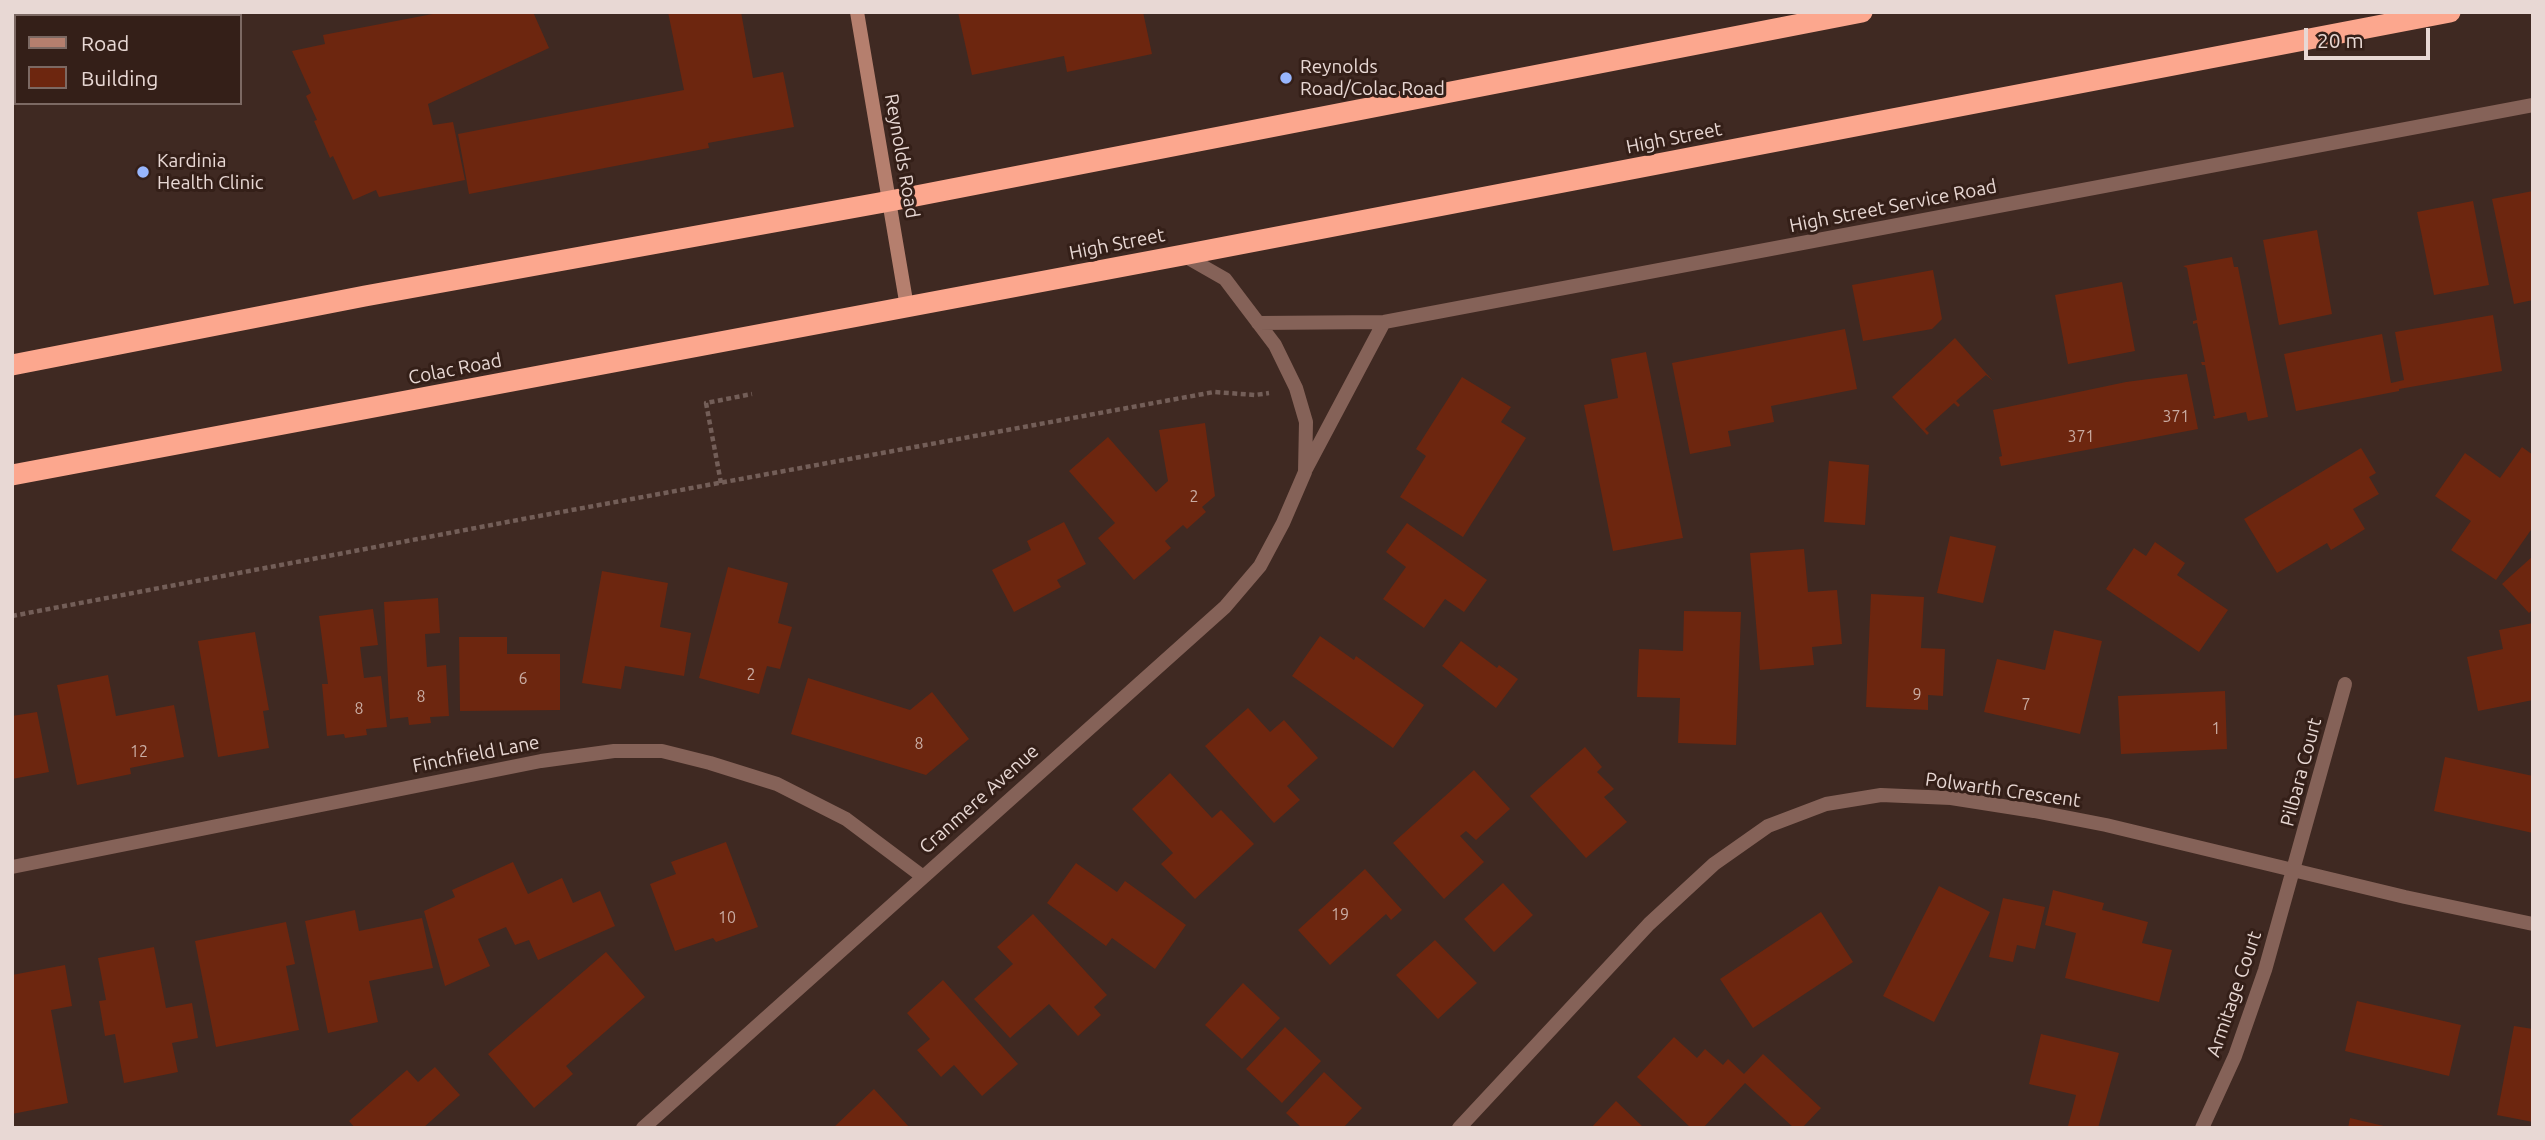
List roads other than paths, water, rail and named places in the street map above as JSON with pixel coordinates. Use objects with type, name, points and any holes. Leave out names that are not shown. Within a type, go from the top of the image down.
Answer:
[{"type":"highway","points":[[12,365],[365,296],[890,201],[1862,12]]},
{"type":"highway","name":"High Street","points":[[907,307],[2450,12]]},
{"type":"highway","name":"Colac Road","points":[[12,475],[907,307]]},
{"type":"street","name":"Reynolds Road","points":[[857,12],[907,307]]},
{"type":"street","name":"High Street Service Road","points":[[1258,323],[1384,322],[2533,105]]},
{"type":"street","name":"Cranmere Avenue","points":[[1183,255],[1225,279],[1275,345],[1296,388],[1306,422],[1305,472]]},
{"type":"street","name":"Cranmere Avenue","points":[[643,1128],[1225,607],[1260,566],[1283,523],[1305,472],[1384,322]]},
{"type":"street","name":"Pilbara Court","points":[[2294,870],[2345,684]]},
{"type":"street","name":"Finchfield Lane","points":[[12,867],[529,763],[614,751],[662,751],[777,784],[846,819],[922,876]]},
{"type":"street","name":"Polwarth Crescent","points":[[1459,1128],[1649,924],[1714,864],[1768,826],[1826,804],[1881,795],[1951,798],[2106,825],[2405,897],[2533,924]]},
{"type":"street","name":"Armitage Court","points":[[2202,1128],[2235,1056],[2265,970],[2294,870]]},
{"type":"place","name":"Reynolds Road/Colac Road","points":[[1286,78]]},
{"type":"place","name":"Kardinia Health Clinic","points":[[143,172]]}]
